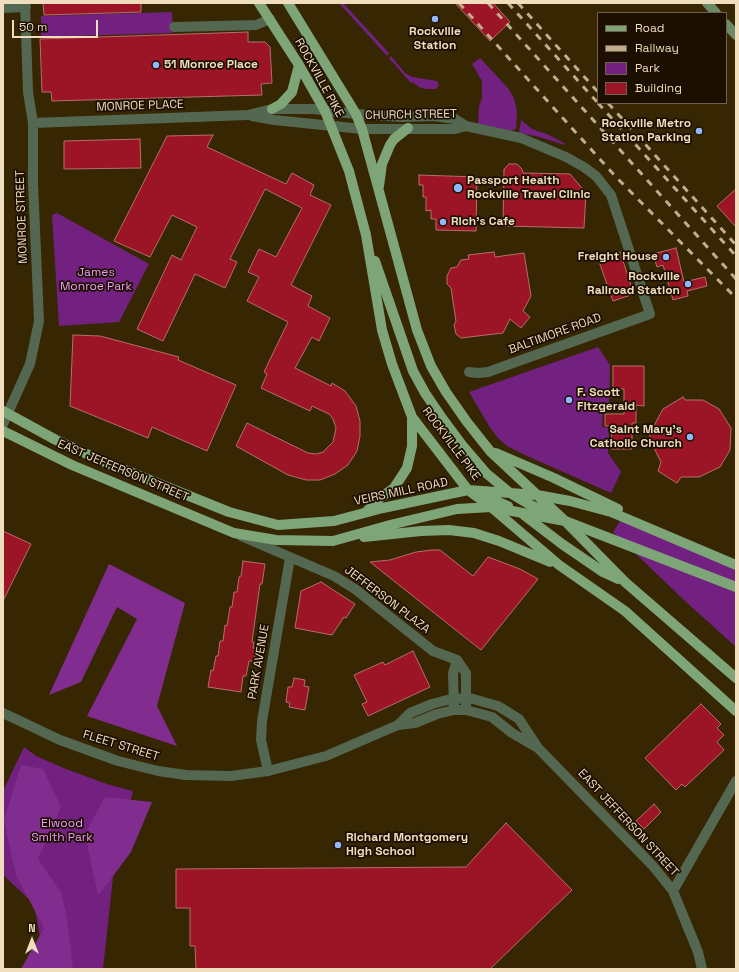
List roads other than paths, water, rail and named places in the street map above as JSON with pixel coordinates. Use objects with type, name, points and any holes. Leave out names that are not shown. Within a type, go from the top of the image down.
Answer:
[{"type":"main road","name":"ROCKVILLE PIKE","points":[[260,3],[299,65],[325,111],[349,171],[366,235],[382,330],[392,364],[412,417],[468,490],[491,507],[559,565],[625,611],[736,711]]},
{"type":"main road","name":"ROCKVILLE PIKE","points":[[288,3],[356,114],[362,129],[417,330],[431,366],[446,392],[490,451],[565,521],[625,582],[736,678]]},
{"type":"main road","points":[[708,3],[715,12]]},
{"type":"main road","points":[[727,25],[736,35]]},
{"type":"main road","points":[[272,109],[281,104],[292,92],[299,65]]},
{"type":"main road","points":[[379,190],[382,164],[390,145],[394,139],[408,128]]},
{"type":"main road","points":[[366,235],[413,371],[425,393],[462,445],[486,473],[510,493],[565,521],[736,587]]},
{"type":"main road","name":"EAST JEFFERSON STREET","points":[[5,413],[56,440],[100,460],[229,512]]},
{"type":"main road","points":[[366,512],[381,497],[394,488],[407,468],[412,446],[412,417]]},
{"type":"main road","name":"EAST JEFFERSON STREET","points":[[3,431],[72,465],[234,533]]},
{"type":"main road","points":[[490,451],[554,478],[596,498],[660,532]]},
{"type":"main road","points":[[468,490],[522,513],[562,544],[603,572],[625,582]]},
{"type":"main road","name":"VEIRS MILL ROAD","points":[[229,512],[278,525],[334,520],[468,490],[537,495],[570,501],[611,512],[736,564]]},
{"type":"main road","points":[[333,541],[390,525],[457,509],[491,507],[565,521]]},
{"type":"main road","points":[[234,533],[276,540],[333,541],[421,531],[449,530],[474,533],[559,565]]},
{"type":"street","points":[[3,8],[26,5]]},
{"type":"street","name":"MONROE STREET","points":[[3,424],[5,413],[30,364],[39,321],[33,183],[33,123],[28,92],[26,5]]},
{"type":"street","points":[[174,27],[256,25],[270,18]]},
{"type":"street","name":"MONROE PLACE","points":[[33,123],[248,115],[272,109],[313,109],[356,114]]},
{"type":"street","name":"CHURCH STREET","points":[[356,114],[402,117],[434,116],[455,119],[466,126],[521,138],[566,157],[596,176],[611,195],[650,314]]},
{"type":"street","name":"MONROE PLACE","points":[[248,115],[274,120],[332,127]]},
{"type":"street","name":"CHURCH STREET","points":[[332,127],[362,129],[455,129],[466,126]]},
{"type":"street","name":"BALTIMORE ROAD","points":[[469,372],[488,372],[650,314]]},
{"type":"street","name":"JEFFERSON PLAZA","points":[[234,533],[334,576],[355,590],[433,651],[457,660]]},
{"type":"street","name":"PARK AVENUE","points":[[268,771],[261,740],[262,718],[290,558]]},
{"type":"street","points":[[457,660],[466,673],[466,710]]},
{"type":"street","points":[[454,710],[453,673],[457,660]]},
{"type":"street","name":"EAST JEFFERSON STREET","points":[[454,699],[473,698],[498,706],[519,719],[538,748],[653,866],[673,891],[698,952],[702,969]]},
{"type":"street","name":"FLEET STREET","points":[[3,713],[67,742],[118,761],[158,771],[186,775],[232,776],[268,771],[326,756],[398,724],[410,713],[432,704],[454,699]]},
{"type":"street","name":"EAST JEFFERSON STREET","points":[[454,710],[466,710],[492,717],[512,733],[538,748]]},
{"type":"street","name":"FLEET STREET","points":[[398,724],[416,723],[437,714],[454,710]]},
{"type":"street","points":[[673,891],[736,782]]},
{"type":"railway","points":[[459,3],[616,177],[736,298]]},
{"type":"railway","points":[[488,3],[736,279]]},
{"type":"railway","points":[[508,3],[597,102]]},
{"type":"railway","points":[[518,3],[597,91]]},
{"type":"railway","points":[[599,104],[736,256]]},
{"type":"railway","points":[[609,104],[736,245]]},
{"type":"place","name":"Rockville Station","points":[[435,19]]},
{"type":"place","name":"51 Monroe Place","points":[[156,65]]},
{"type":"place","name":"Rockville Metro Station Parking","points":[[699,131]]},
{"type":"place","name":"Passport Health Rockville Travel Clinic","points":[[458,188]]},
{"type":"place","name":"Rich's Cafe","points":[[443,222]]},
{"type":"place","name":"Freight House","points":[[666,257]]},
{"type":"place","name":"Rockville Railroad Station","points":[[688,284]]},
{"type":"place","name":"F. Scott Fitzgerald","points":[[569,400]]},
{"type":"place","name":"Saint Mary's Catholic Church","points":[[690,437]]},
{"type":"place","name":"Richard Montgomery High School","points":[[338,845]]},
{"type":"park label","name":"James Monroe Park","points":[[96,280]]},
{"type":"park label","name":"Elwood Smith Park","points":[[62,831]]}]
